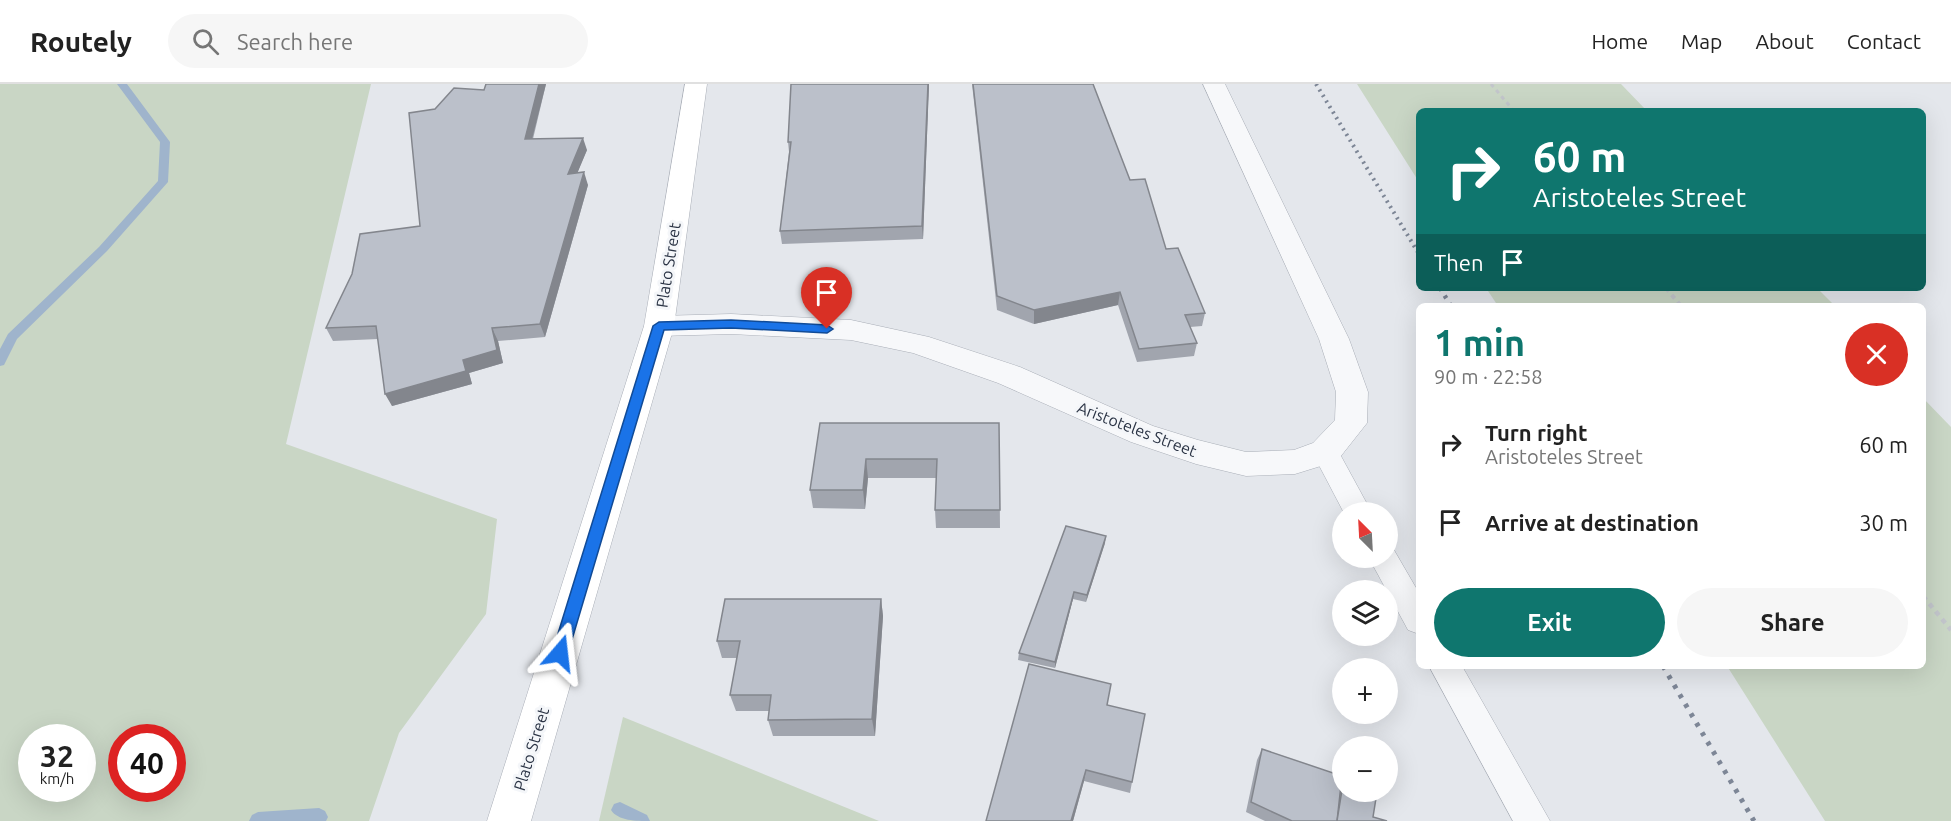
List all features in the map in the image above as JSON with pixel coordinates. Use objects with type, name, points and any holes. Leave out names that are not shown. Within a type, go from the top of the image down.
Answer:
[{"type":"street","name":"Plato Street","points":[[509,821],[659,326],[696,84]]},
{"type":"street","name":"Aristoteles Street","points":[[659,326],[731,324],[851,330],[918,344],[1009,375],[1142,434],[1196,452],[1246,464],[1295,462],[1325,452],[1351,423],[1352,392],[1334,339],[1214,84]]},
{"type":"lane","points":[[1325,452],[1352,502]]},
{"type":"lane","points":[[1390,568],[1416,616]]},
{"type":"lane","points":[[1446,669],[1532,821]]},
{"type":"path","points":[[1491,84],[1511,108]]},
{"type":"path","points":[[1668,291],[1678,303]]},
{"type":"path","points":[[1926,600],[1951,630]]},
{"type":"green space","points":[[0,84],[371,84],[286,444],[497,519],[486,614],[399,733],[369,821],[0,821]]},
{"type":"green space","points":[[1357,84],[1621,84],[1644,108],[1416,108],[1416,177]]},
{"type":"green space","points":[[1488,291],[1820,291],[1832,303],[1496,303]]},
{"type":"green space","points":[[1926,401],[1951,427],[1951,821],[1825,821],[1729,669],[1926,669]]},
{"type":"green space","points":[[623,717],[879,821],[599,821]]},
{"type":"building","points":[[486,84],[539,84],[525,139],[583,138],[568,174],[584,172],[540,324],[492,328],[497,350],[463,360],[466,371],[385,394],[376,326],[326,328],[352,274],[360,234],[420,226],[409,113],[435,109],[454,88],[484,90]]},
{"type":"building","points":[[791,84],[928,84],[922,226],[780,231],[791,142],[788,142]]},
{"type":"building","points":[[973,84],[1093,84],[1130,180],[1145,179],[1166,249],[1178,248],[1205,313],[1185,315],[1197,343],[1139,349],[1120,292],[1034,310],[997,296]]},
{"type":"building","points":[[820,423],[999,423],[1000,510],[935,510],[937,459],[866,459],[863,490],[810,490]]},
{"type":"building","points":[[1066,526],[1106,536],[1087,595],[1074,592],[1055,662],[1019,653]]},
{"type":"building","points":[[725,599],[881,599],[872,719],[768,720],[771,695],[730,695],[740,641],[717,641]]},
{"type":"building","points":[[1029,664],[1111,684],[1107,705],[1145,714],[1132,782],[1086,770],[1071,821],[986,821]]},
{"type":"building","points":[[1262,749],[1332,773],[1332,802],[1339,802],[1337,821],[1292,821],[1251,802]]},
{"type":"building","points":[[1340,802],[1375,802],[1373,817],[1387,821],[1337,821]]},
{"type":"waterway","points":[[0,362],[12,337],[103,249],[163,182],[165,142],[122,84]]},
{"type":"waterway","points":[[620,810],[641,821]]},
{"type":"waterway","points":[[258,821],[319,817]]},
{"type":"railway","points":[[1316,84],[1416,249]]},
{"type":"railway","points":[[1442,291],[1449,303]]},
{"type":"railway","points":[[1665,669],[1754,821]]},
{"type":"route","points":[[560,653],[659,326],[731,324],[827,329]]}]
